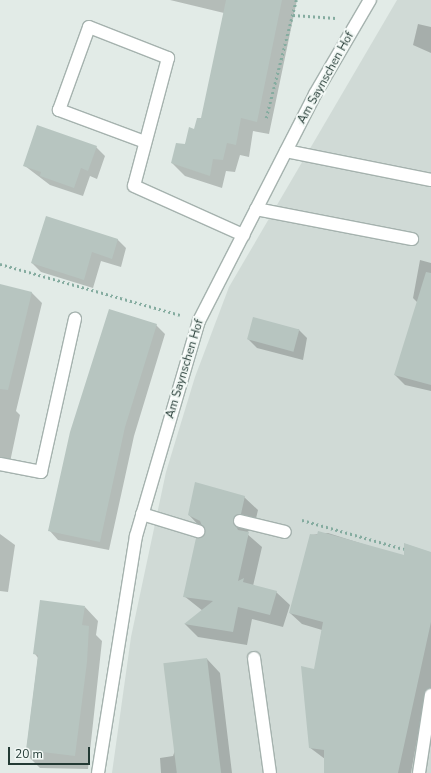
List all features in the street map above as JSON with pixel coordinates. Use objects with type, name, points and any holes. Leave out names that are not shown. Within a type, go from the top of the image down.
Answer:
[{"type":"main road","name":"Am Saynschen Hof","points":[[98,773],[136,536],[199,321],[286,151],[370,0]]},
{"type":"main road","points":[[145,142],[59,110],[89,27],[168,58],[134,186],[243,235]]},
{"type":"main road","points":[[286,151],[431,180]]},
{"type":"main road","points":[[256,209],[412,238]]},
{"type":"main road","points":[[0,464],[41,472],[75,318]]},
{"type":"main road","points":[[142,514],[198,531]]},
{"type":"main road","points":[[240,521],[285,532]]},
{"type":"main road","points":[[254,658],[270,773]]},
{"type":"main road","points":[[424,765],[431,695]]},
{"type":"path","points":[[266,118],[296,0]]},
{"type":"path","points":[[293,15],[359,20]]},
{"type":"path","points":[[0,264],[199,321]]},
{"type":"path","points":[[285,532],[299,519],[404,549]]},
{"type":"shaded area","points":[[397,0],[431,0],[431,773],[112,773],[131,637],[166,472],[195,377],[229,287]]},
{"type":"building","points":[[226,0],[282,0],[257,122],[241,118],[236,145],[227,143],[223,160],[213,159],[210,176],[171,163],[176,143],[185,144],[189,127],[194,129],[197,118],[201,118]]},
{"type":"building","points":[[37,125],[97,146],[88,171],[81,168],[74,188],[40,176],[41,172],[23,166]]},
{"type":"building","points":[[46,216],[118,239],[112,259],[92,252],[84,280],[31,263]]},
{"type":"building","points":[[426,272],[431,273],[431,385],[394,375]]},
{"type":"building","points":[[0,284],[32,292],[8,390],[0,389]]},
{"type":"building","points":[[109,309],[157,324],[125,427],[100,542],[48,531],[70,432]]},
{"type":"building","points":[[253,317],[299,329],[293,352],[247,339]]},
{"type":"building","points":[[195,482],[245,496],[241,514],[233,520],[238,530],[249,532],[238,581],[244,578],[243,582],[277,591],[270,615],[238,607],[233,632],[184,624],[213,601],[183,597],[196,538],[205,533],[200,521],[188,515]]},
{"type":"building","points":[[318,531],[404,555],[404,543],[431,552],[431,622],[398,773],[324,773],[324,750],[309,748],[301,666],[314,669],[323,622],[289,613],[310,534],[317,535]]},
{"type":"building","points":[[40,600],[85,606],[82,625],[89,626],[87,662],[75,756],[26,750],[38,655],[33,654]]},
{"type":"building","points":[[207,658],[221,773],[177,773],[163,663]]}]
